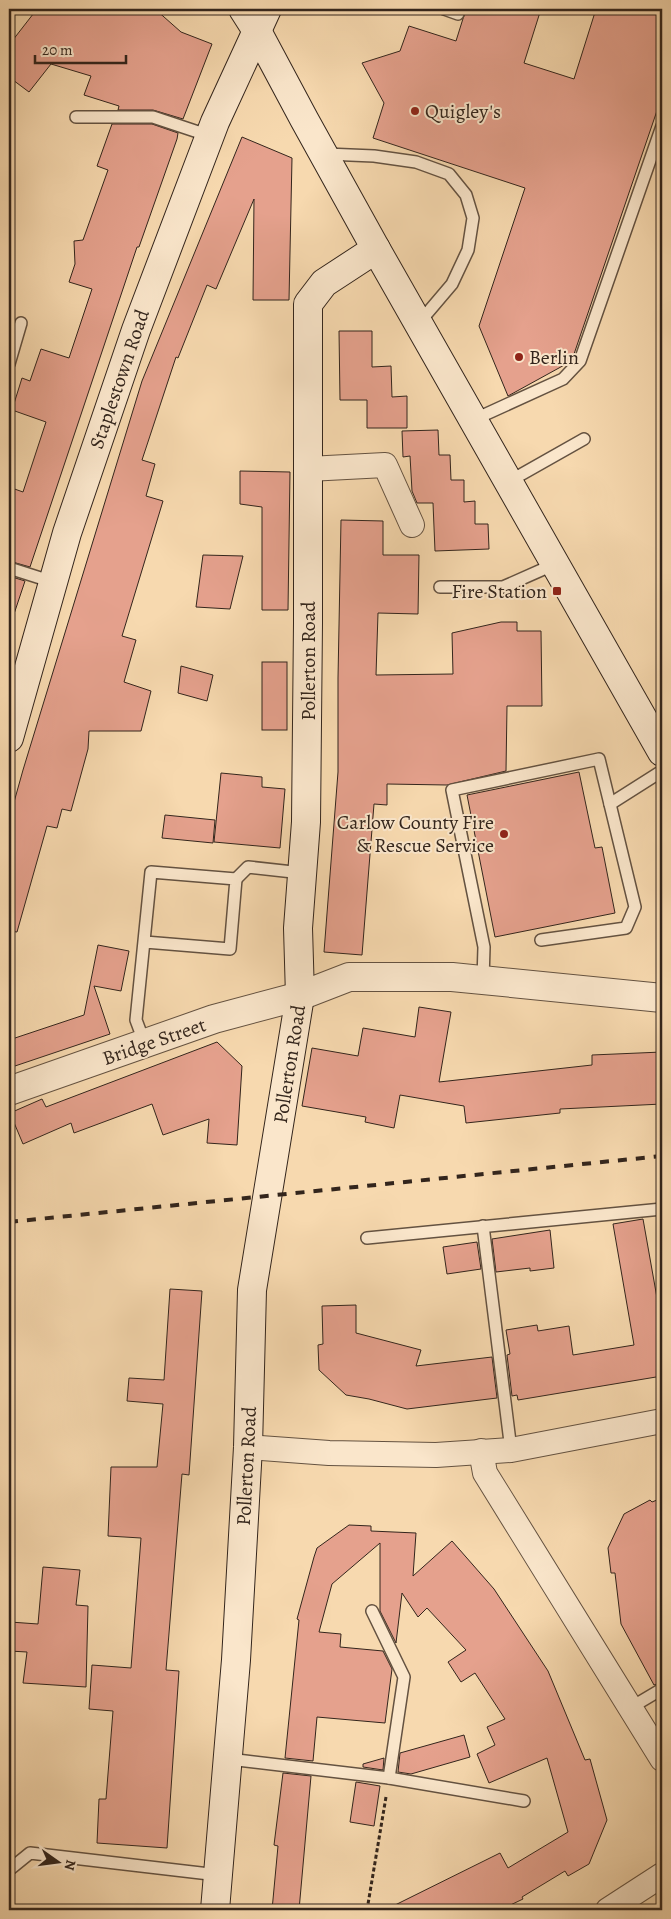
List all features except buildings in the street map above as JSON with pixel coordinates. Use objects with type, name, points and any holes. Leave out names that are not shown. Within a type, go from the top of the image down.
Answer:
[{"type":"main road","name":"Staplestown Road","points":[[9,738],[67,533],[136,330],[256,16]]},
{"type":"main road","points":[[256,16],[304,119],[418,324],[662,752]]},
{"type":"main road","name":"Pollerton Road","points":[[215,1910],[229,1759],[248,1448],[252,1290],[300,996],[298,928],[306,822],[308,304],[324,283],[376,249]]},
{"type":"main road","name":"Bridge Street","points":[[9,1091],[214,1019],[300,996],[349,977],[452,977],[662,998]]},
{"type":"street","points":[[308,469],[384,465],[412,525]]},
{"type":"street","points":[[248,1448],[329,1453],[412,1455],[511,1450],[662,1421]]},
{"type":"street","points":[[480,1451],[485,1473],[662,1759]]},
{"type":"street","points":[[608,1910],[662,1876]]},
{"type":"lane","points":[[444,9],[458,14]]},
{"type":"lane","points":[[76,117],[153,117],[210,136]]},
{"type":"lane","points":[[473,420],[563,378],[580,361],[662,126]]},
{"type":"lane","points":[[324,153],[374,156],[416,162],[449,174],[466,195],[473,218],[468,250],[452,284],[418,324]]},
{"type":"lane","points":[[9,364],[21,323]]},
{"type":"lane","points":[[508,482],[584,439]]},
{"type":"lane","points":[[440,587],[503,587],[555,564]]},
{"type":"lane","points":[[9,568],[53,582]]},
{"type":"lane","points":[[482,980],[484,948],[452,790],[599,759],[636,907],[626,928],[541,940]]},
{"type":"lane","points":[[610,804],[662,771]]},
{"type":"lane","points":[[144,942],[230,949],[236,879],[248,867],[302,873]]},
{"type":"lane","points":[[145,1044],[136,1020],[151,872],[236,879]]},
{"type":"lane","points":[[367,1238],[662,1209]]},
{"type":"lane","points":[[483,1226],[511,1450]]},
{"type":"lane","points":[[372,1611],[404,1677],[389,1778]]},
{"type":"lane","points":[[630,1708],[662,1688]]},
{"type":"lane","points":[[229,1759],[389,1778],[524,1801]]},
{"type":"lane","points":[[9,1870],[30,1853],[218,1875]]},
{"type":"path","points":[[367,1910],[389,1778]]},
{"type":"railway","points":[[9,1222],[662,1156]]},
{"type":"place","name":"Quigley's","points":[[415,111]]},
{"type":"place","name":"Berlin","points":[[519,357]]},
{"type":"place","name":"Fire Station","points":[[557,591]]},
{"type":"place","name":"Carlow County Fire & Rescue Service","points":[[504,834]]}]
